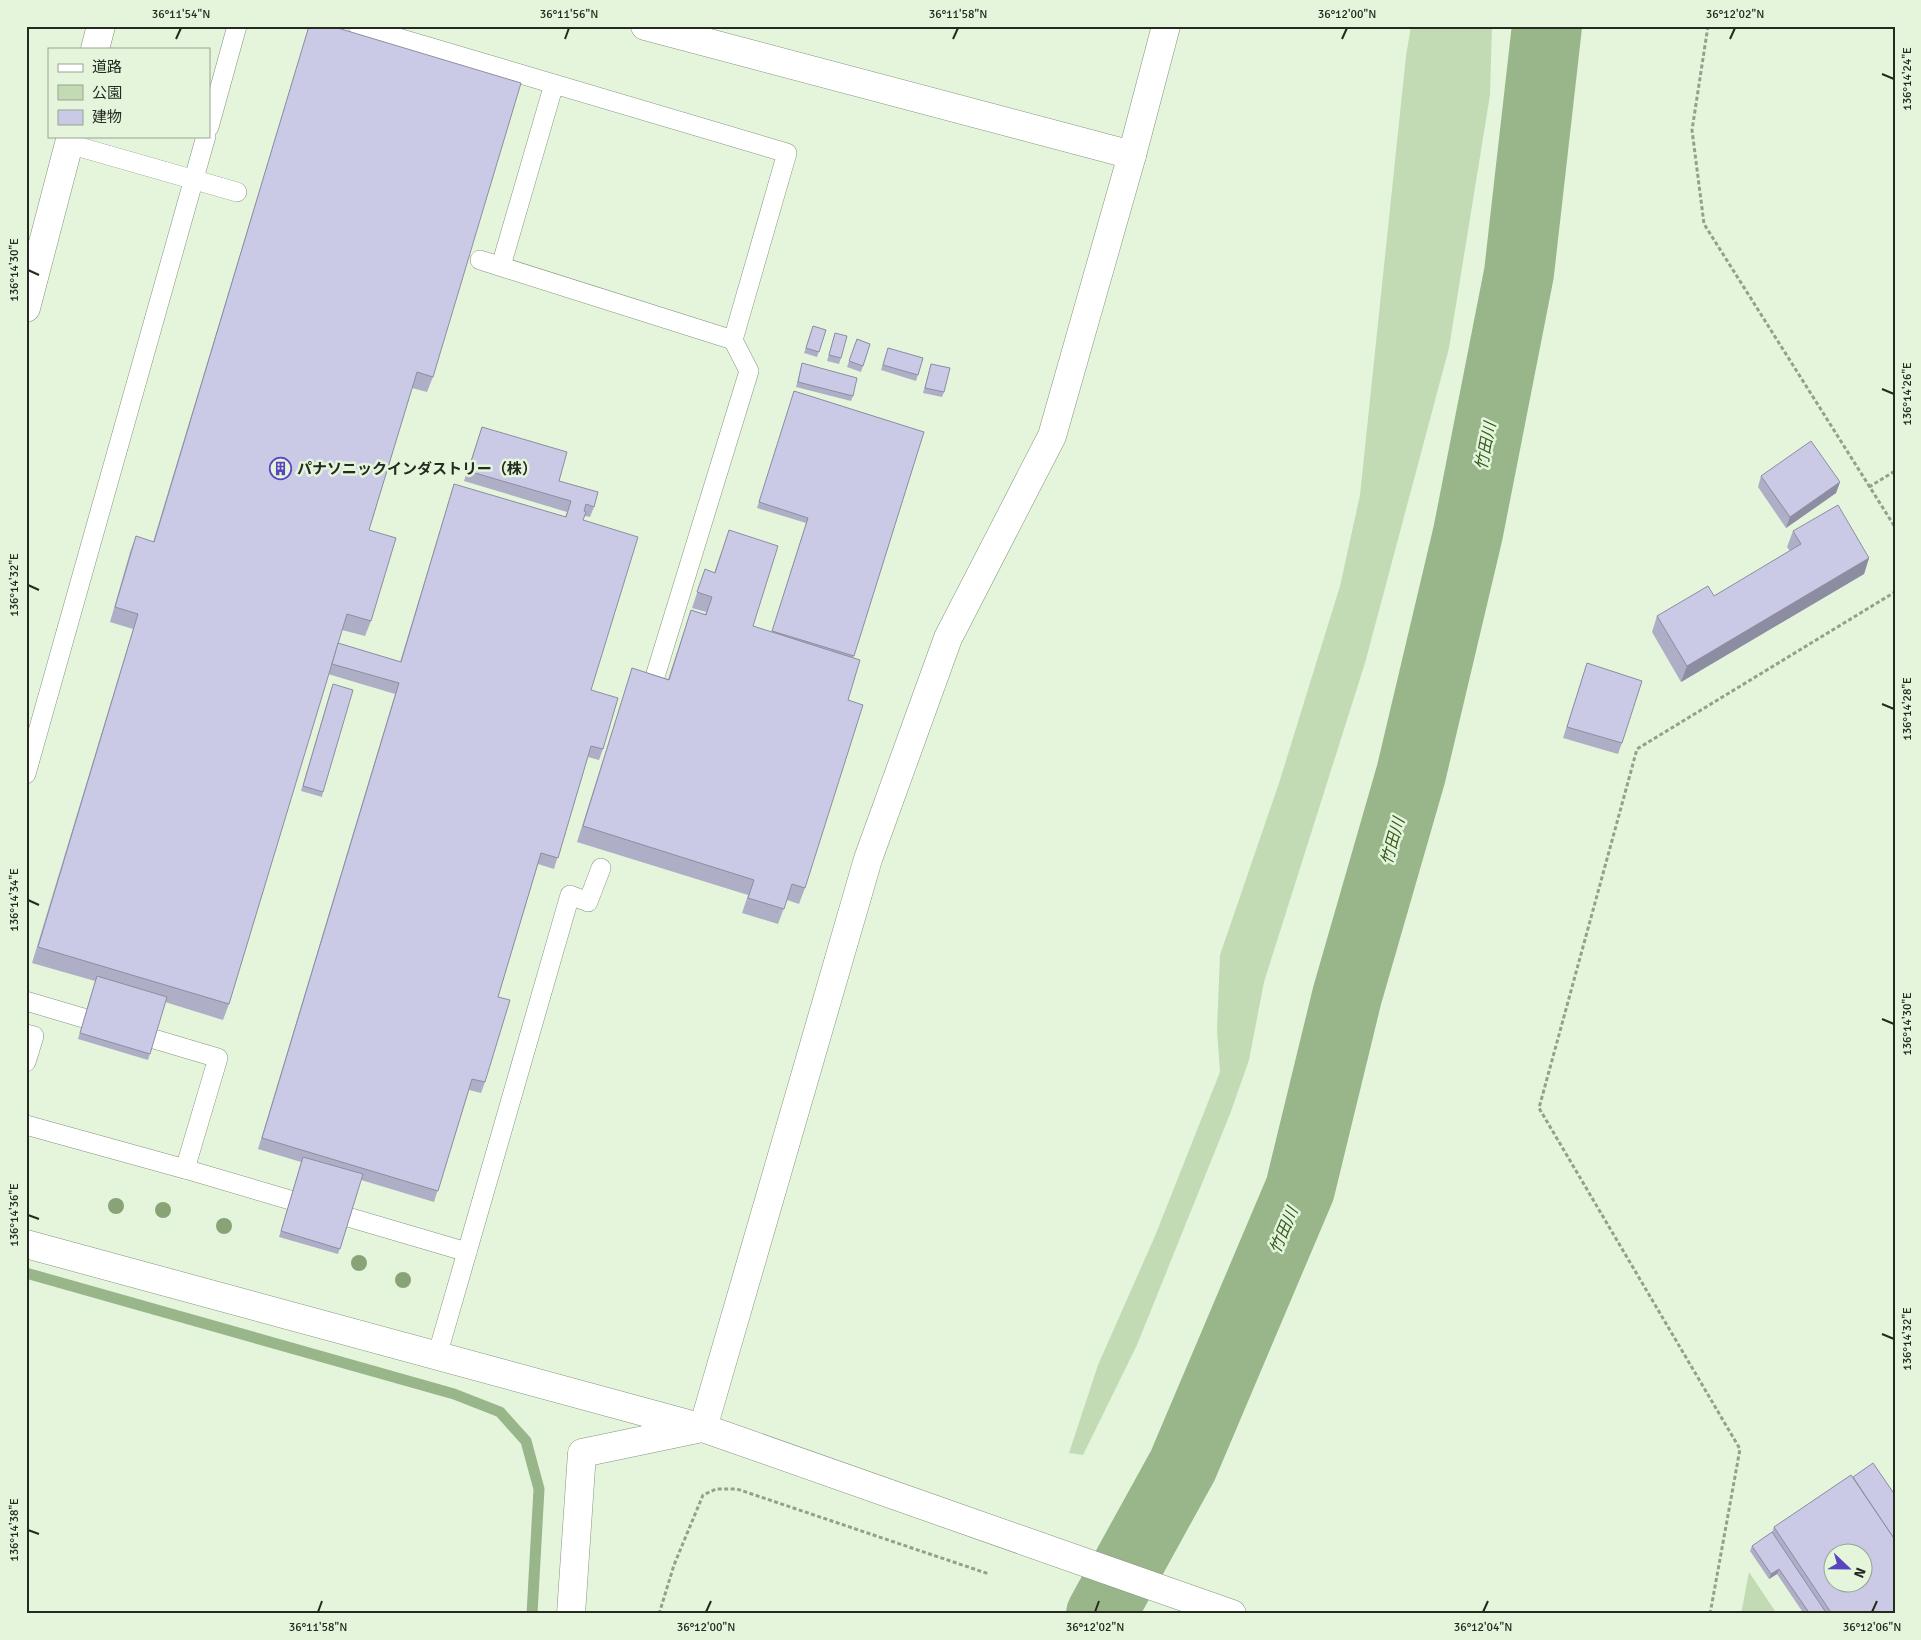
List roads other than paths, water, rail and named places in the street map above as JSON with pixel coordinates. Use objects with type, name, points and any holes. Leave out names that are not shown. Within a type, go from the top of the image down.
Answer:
[{"type":"street","points":[[95,48],[101,26]]},
{"type":"street","points":[[645,26],[1132,155]]},
{"type":"street","points":[[703,1428],[868,859],[948,638],[1052,436],[1132,155],[1166,26]]},
{"type":"street","points":[[26,308],[70,140]]},
{"type":"street","points":[[26,1244],[703,1428],[883,1489],[1232,1614]]},
{"type":"street","points":[[571,1614],[582,1453],[703,1428]]},
{"type":"lane","points":[[210,123],[237,26]]},
{"type":"lane","points":[[358,26],[786,153],[733,340],[749,371],[654,680]]},
{"type":"lane","points":[[501,266],[554,84]]},
{"type":"lane","points":[[26,774],[205,138]]},
{"type":"lane","points":[[70,140],[237,192]]},
{"type":"lane","points":[[480,260],[733,340]]},
{"type":"lane","points":[[437,1356],[570,895],[588,902],[601,868]]},
{"type":"lane","points":[[26,1001],[218,1058],[185,1169]]},
{"type":"lane","points":[[26,1034],[34,1036],[26,1062]]},
{"type":"lane","points":[[26,1125],[185,1169],[467,1252]]},
{"type":"waterway","name":"竹田川","points":[[1101,1614],[1183,1465],[1300,1189],[1347,996],[1411,774],[1468,533],[1519,273],[1547,26]]},
{"type":"waterway","points":[[26,1273],[454,1394],[500,1412],[526,1441],[539,1489],[532,1614]]},
{"type":"place","name":"パナソニックインダストリー（株）","points":[[281,469]]}]
